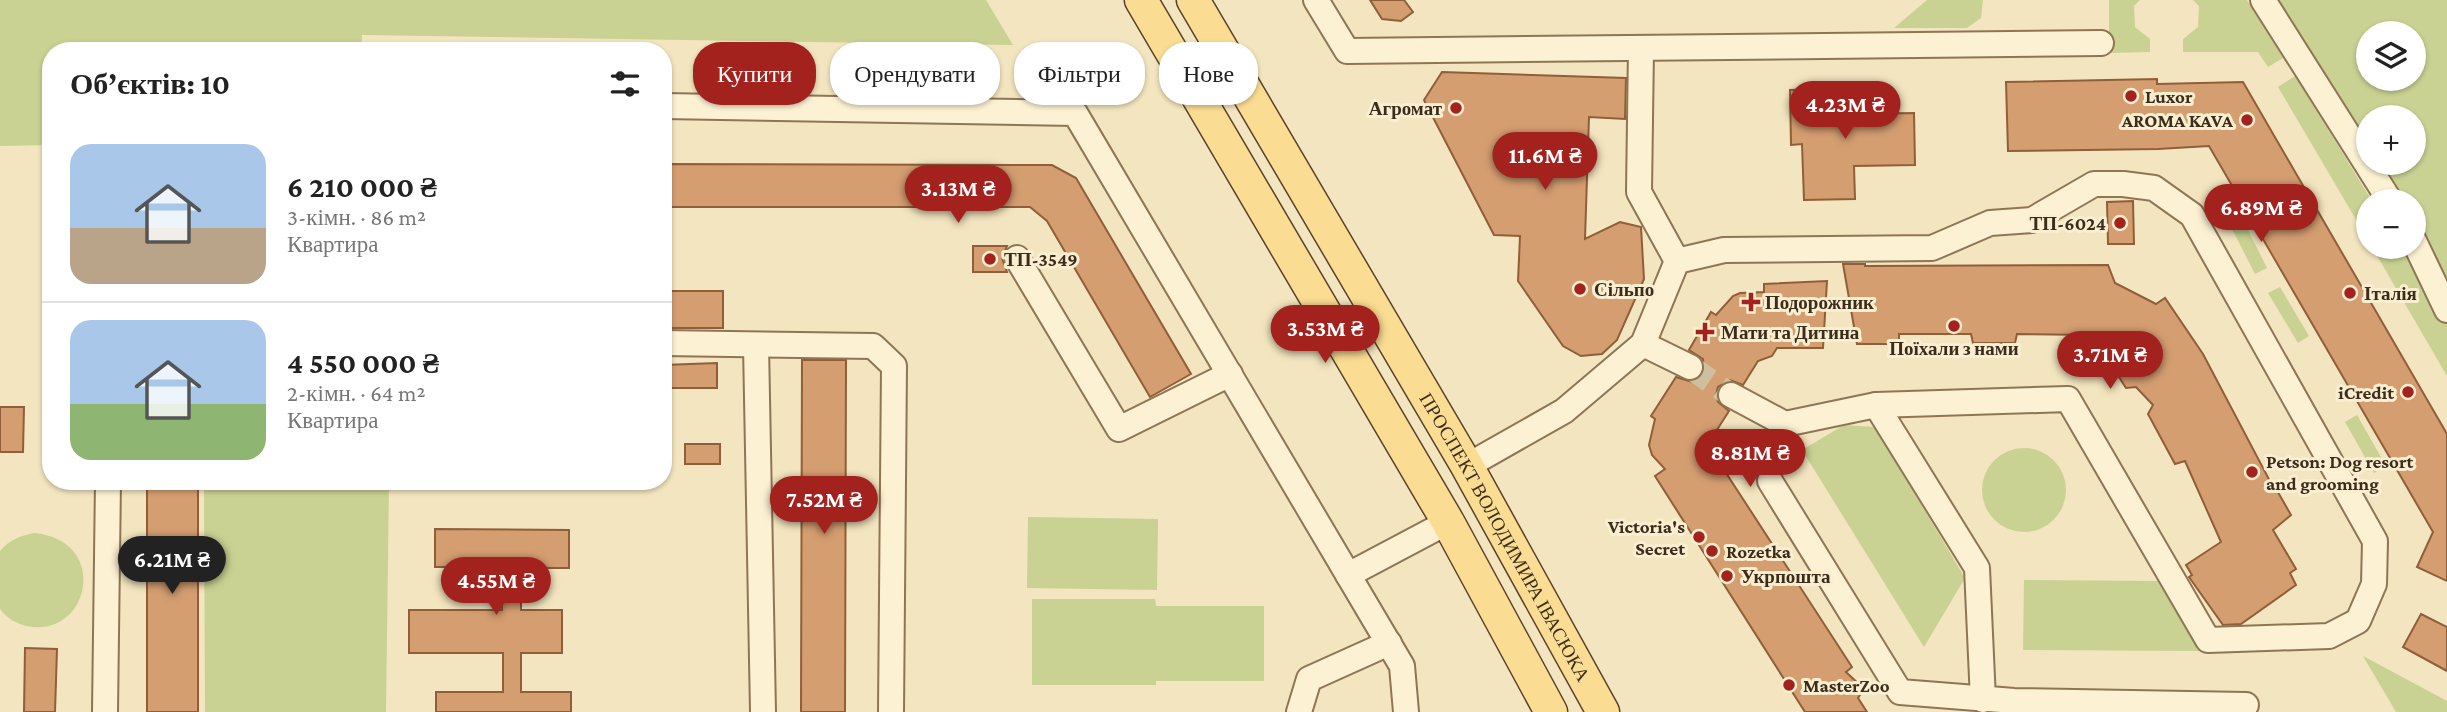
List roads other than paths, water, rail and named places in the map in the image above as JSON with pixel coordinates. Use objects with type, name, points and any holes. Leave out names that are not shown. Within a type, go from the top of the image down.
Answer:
[{"type":"main road","points":[[1141,0],[1448,522],[1551,712]]},
{"type":"main road","name":"ПРОСПЕКТ ВОЛОДИМИРА ІВАСЮКА","points":[[1193,0],[1467,466],[1603,712]]},
{"type":"street","points":[[1316,0],[1347,51],[2101,43]]},
{"type":"street","points":[[2263,0],[2382,189]]},
{"type":"street","points":[[1641,48],[1639,192],[1677,261]]},
{"type":"street","points":[[672,106],[1075,113],[1402,666],[1406,712]]},
{"type":"street","points":[[1677,261],[1724,250],[1932,248],[1990,223],[2032,220],[2095,184],[2154,187],[2192,215],[2375,541],[2374,584],[2358,621],[2329,636],[2208,640],[2068,398],[1876,405],[1785,424],[1731,395]]},
{"type":"street","points":[[1017,258],[1119,429],[1230,374]]},
{"type":"street","points":[[2423,259],[2447,310]]},
{"type":"street","points":[[1467,466],[1564,411],[1643,344],[1677,261]]},
{"type":"street","points":[[672,343],[873,346],[894,366],[891,712]]},
{"type":"street","points":[[1643,344],[1690,367]]},
{"type":"street","points":[[756,345],[763,712]]},
{"type":"street","points":[[1876,405],[1977,568],[1983,700]]},
{"type":"street","points":[[1770,481],[1900,692],[1983,700],[2246,705]]},
{"type":"street","points":[[105,712],[108,490]]},
{"type":"street","points":[[1348,575],[1448,522]]},
{"type":"street","points":[[1299,712],[1309,679],[1389,643]]},
{"type":"tunnel","points":[[1690,367],[1731,395]]},
{"type":"place","name":"Luxor","points":[[2131,96]]},
{"type":"place","name":"Агромат","points":[[1456,108]]},
{"type":"place","name":"AROMA KAVA","points":[[2247,120]]},
{"type":"place","name":"ТП-6024","points":[[2120,223]]},
{"type":"place","name":"ТП-3549","points":[[990,259]]},
{"type":"place","name":"Сільпо","points":[[1580,289]]},
{"type":"place","name":"Італія","points":[[2350,293]]},
{"type":"place","name":"Подорожник","points":[[1751,302]]},
{"type":"place","name":"Поїхали з нами","points":[[1954,326]]},
{"type":"place","name":"Мати та Дитина","points":[[1705,332]]},
{"type":"place","name":"iCredit","points":[[2408,392]]},
{"type":"place","name":"Petson: Dog resort and grooming","points":[[2252,472]]},
{"type":"place","name":"Victoria's Secret","points":[[1699,537]]},
{"type":"place","name":"Rozetka","points":[[1712,551]]},
{"type":"place","name":"Укрпошта","points":[[1727,576]]},
{"type":"place","name":"MasterZoo","points":[[1789,685]]}]
